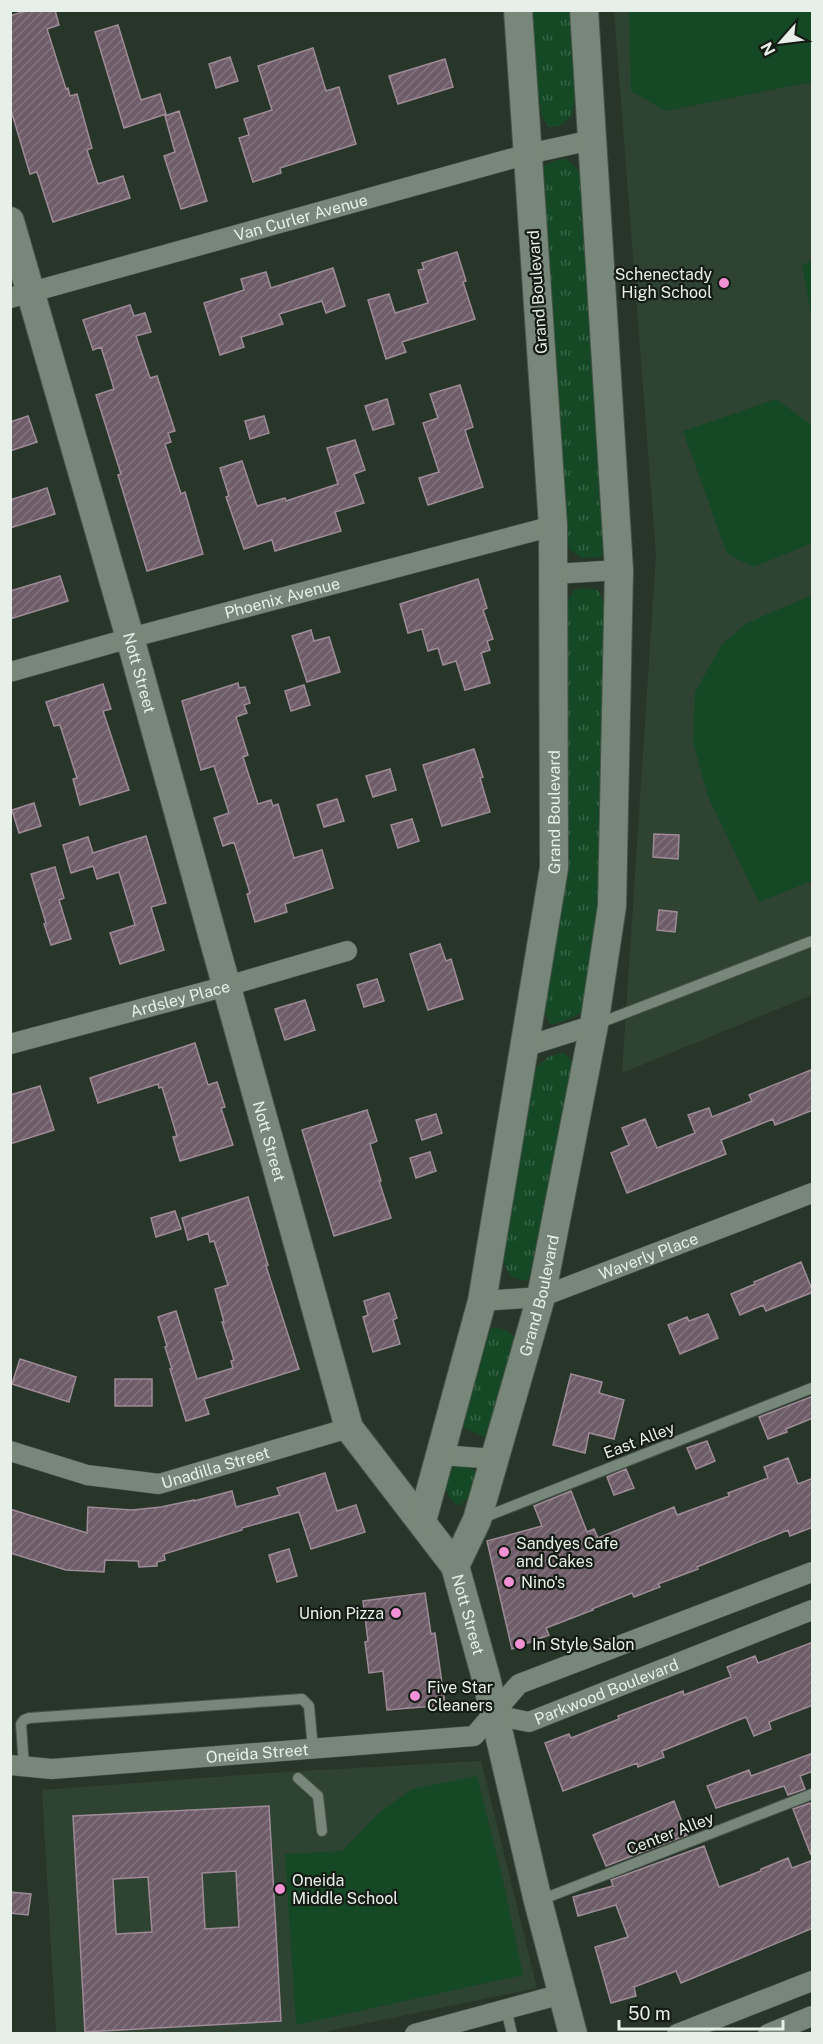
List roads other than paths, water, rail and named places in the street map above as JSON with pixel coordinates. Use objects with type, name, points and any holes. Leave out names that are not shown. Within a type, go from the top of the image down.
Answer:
[{"type":"street","name":"Grand Boulevard","points":[[422,1521],[482,1301],[555,868],[553,526],[518,10]]},
{"type":"street","name":"Grand Boulevard","points":[[455,1566],[477,1520],[541,1297],[594,1025],[612,906],[620,570],[584,10]]},
{"type":"street","name":"Van Curler Avenue","points":[[21,295],[528,154],[592,140]]},
{"type":"street","name":"Nott Street","points":[[10,221],[21,295],[130,638],[349,1428],[455,1566],[495,1715],[538,1901],[573,2034]]},
{"type":"street","name":"Phoenix Avenue","points":[[10,672],[553,526]]},
{"type":"street","points":[[554,574],[620,570]]},
{"type":"street","name":"Ardsley Place","points":[[10,1044],[227,986],[347,951]]},
{"type":"street","points":[[524,1047],[594,1025]]},
{"type":"street","name":"Waverly Place","points":[[482,1301],[541,1297],[813,1193]]},
{"type":"street","name":"Unadilla Street","points":[[10,1451],[87,1475],[159,1484],[349,1428]]},
{"type":"street","points":[[441,1455],[495,1459]]},
{"type":"street","points":[[495,1715],[519,1684],[813,1572]]},
{"type":"street","name":"Parkwood Boulevard","points":[[495,1715],[529,1722],[813,1610]]},
{"type":"street","name":"Oneida Street","points":[[17,1766],[52,1769],[474,1736],[495,1715]]},
{"type":"street","points":[[677,2034],[813,1981]]},
{"type":"street","points":[[414,2034],[448,2029],[506,2009],[562,1994]]},
{"type":"street","points":[[768,2034],[813,2016]]},
{"type":"lane","points":[[594,1025],[813,941]]},
{"type":"lane","name":"East Alley","points":[[477,1520],[813,1388]]},
{"type":"lane","points":[[17,1766],[21,1724],[29,1718],[302,1699],[309,1706],[313,1749]]},
{"type":"lane","points":[[298,1778],[318,1796],[322,1831]]},
{"type":"lane","name":"Center Alley","points":[[538,1901],[813,1794]]},
{"type":"lane","points":[[506,2009],[512,2034]]},
{"type":"place","name":"Schenectady High School","points":[[724,283]]},
{"type":"place","name":"Sandyes Cafe and Cakes","points":[[504,1552]]},
{"type":"place","name":"Nino's","points":[[509,1582]]},
{"type":"place","name":"Union Pizza","points":[[396,1613]]},
{"type":"place","name":"In Style Salon","points":[[520,1644]]},
{"type":"place","name":"Five Star Cleaners","points":[[415,1696]]},
{"type":"place","name":"Oneida Middle School","points":[[280,1889]]}]
